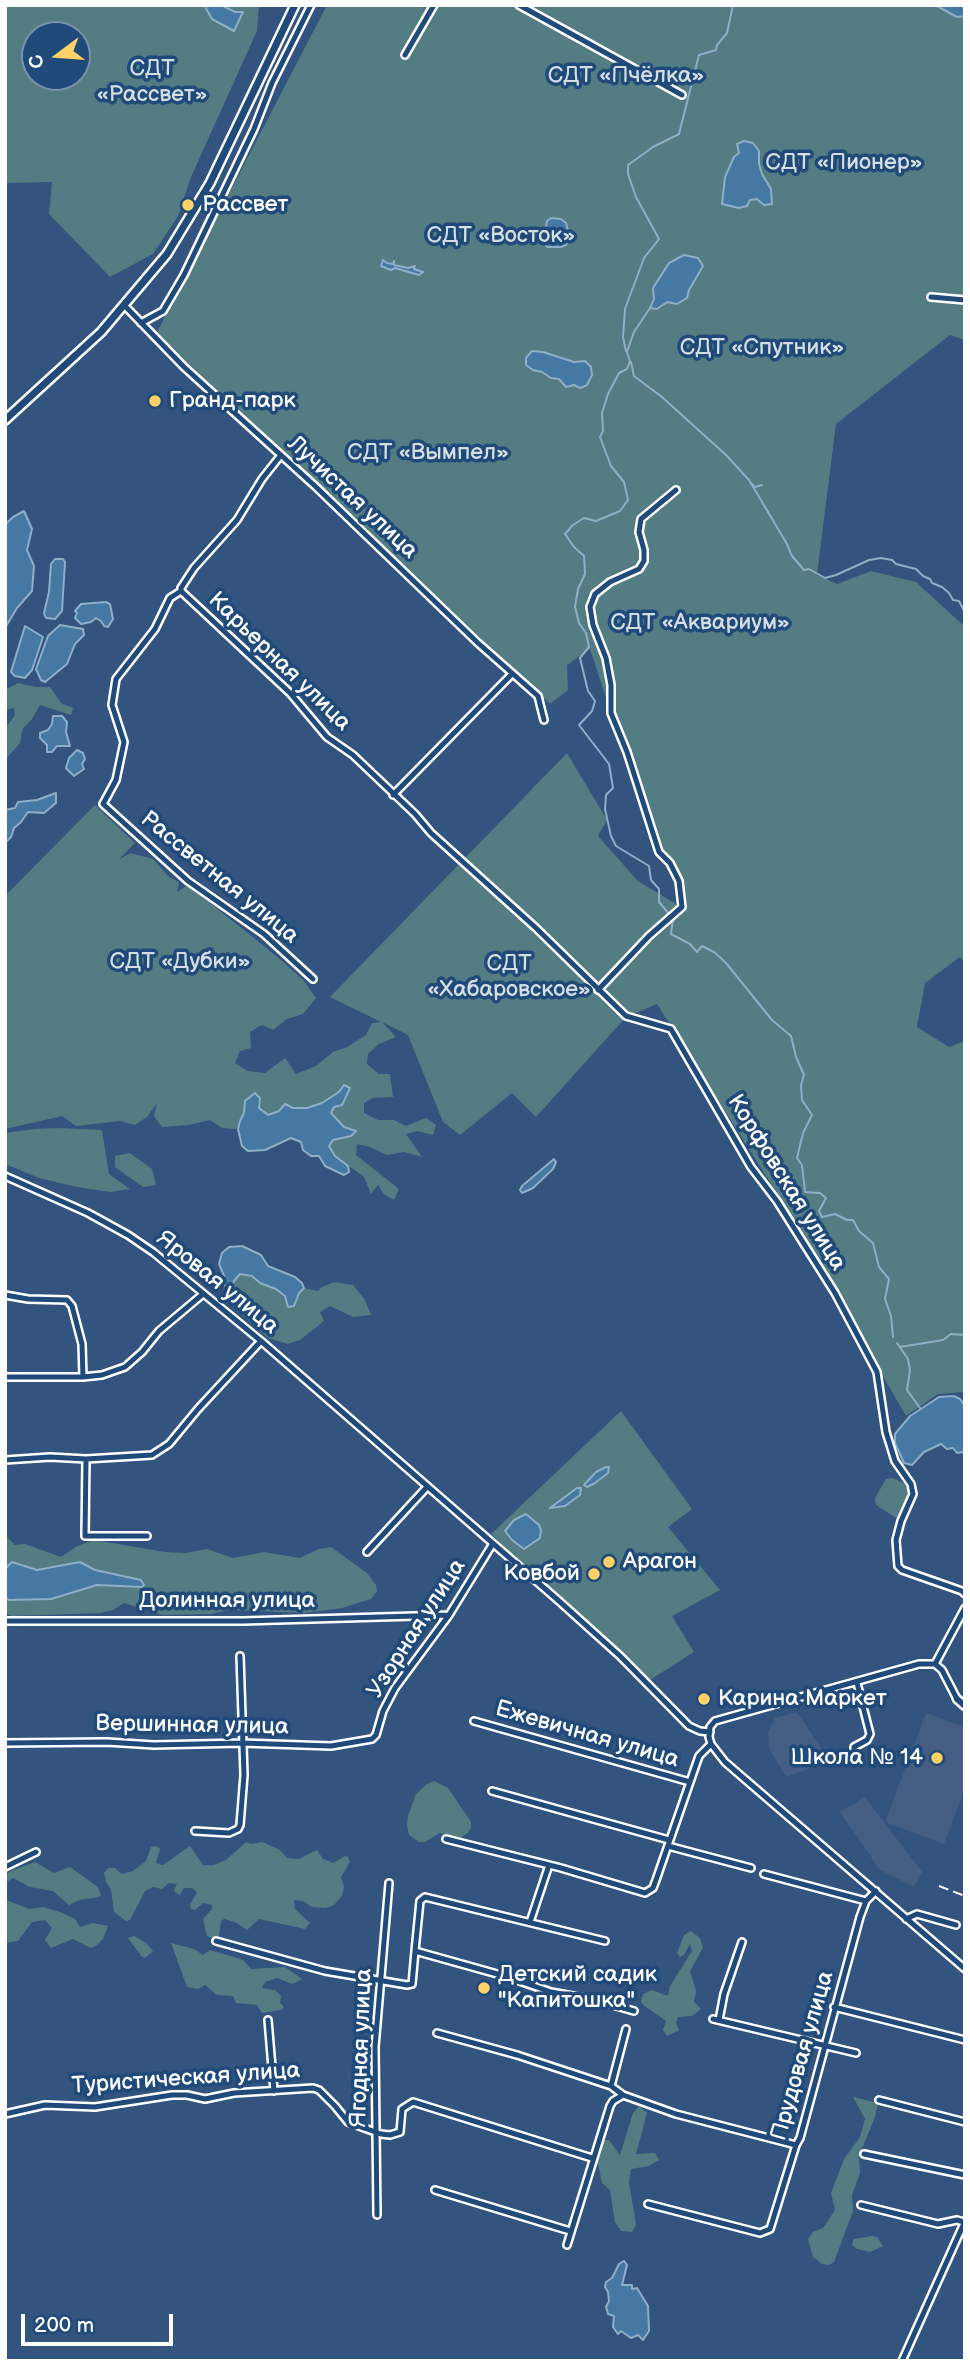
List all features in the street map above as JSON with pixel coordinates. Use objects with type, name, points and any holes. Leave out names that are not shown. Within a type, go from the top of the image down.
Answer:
[{"type":"highway","points":[[5,420],[125,306],[167,254],[210,183],[295,5]]},
{"type":"main road","points":[[957,1699],[965,1706]]},
{"type":"street","points":[[141,323],[163,311],[184,275],[311,5]]},
{"type":"street","points":[[405,55],[435,5]]},
{"type":"street","points":[[519,5],[682,95]]},
{"type":"street","points":[[931,297],[965,300]]},
{"type":"street","name":"Лучистая улица","points":[[125,306],[184,367],[538,696],[544,720]]},
{"type":"street","name":"Карьерная улица","points":[[281,455],[230,528],[194,568],[181,591],[290,693],[327,737],[353,755],[445,846]]},
{"type":"street","points":[[598,990],[649,936],[682,907],[679,881],[670,863],[659,852],[611,713],[611,685],[606,658],[593,625],[590,607],[595,594],[610,582],[639,569],[644,561],[639,532],[641,519],[676,490]]},
{"type":"street","name":"Рассветная улица","points":[[181,591],[170,598],[155,629],[116,679],[112,705],[124,742],[116,780],[103,804],[188,881],[264,934],[313,979]]},
{"type":"street","points":[[393,795],[512,674]]},
{"type":"street","name":"Корфовская улица","points":[[445,846],[536,928],[626,1016],[671,1029],[751,1167],[777,1201],[835,1293],[877,1372],[886,1432],[895,1461],[911,1484],[913,1494],[896,1540],[898,1566],[902,1570],[965,1594]]},
{"type":"street","name":"Яровая улица","points":[[5,1176],[88,1213],[145,1246],[261,1341],[620,1656],[689,1726],[710,1732]]},
{"type":"street","points":[[5,1377],[83,1377],[102,1375],[125,1367],[159,1331],[203,1294]]},
{"type":"street","points":[[5,1295],[29,1300],[67,1300],[72,1306],[82,1343],[83,1377]]},
{"type":"street","points":[[5,1460],[50,1457],[86,1460],[149,1456],[160,1451],[261,1341]]},
{"type":"street","points":[[86,1460],[85,1536],[147,1536]]},
{"type":"street","points":[[368,1552],[427,1487]]},
{"type":"street","name":"Узорная улица","points":[[376,1735],[383,1711],[395,1688],[449,1615],[492,1545]]},
{"type":"street","points":[[936,1664],[965,1608]]},
{"type":"street","name":"Долинная улица","points":[[5,1621],[243,1621],[449,1615]]},
{"type":"street","points":[[194,1831],[229,1833],[240,1825],[244,1775],[240,1656]]},
{"type":"street","points":[[957,1699],[936,1664],[911,1666],[715,1721],[710,1732],[711,1744],[725,1762],[965,1969]]},
{"type":"street","points":[[854,1759],[854,1747],[867,1740],[870,1734],[857,1683]]},
{"type":"street","name":"Ежевичная улица","points":[[474,1721],[690,1782]]},
{"type":"street","name":"Вершинная улица","points":[[5,1743],[242,1743],[331,1746],[364,1741],[376,1735]]},
{"type":"street","points":[[446,1839],[645,1893],[653,1888],[699,1756],[711,1744]]},
{"type":"street","points":[[492,1791],[751,1868]]},
{"type":"street","points":[[5,1867],[36,1852]]},
{"type":"street","points":[[530,1922],[549,1865]]},
{"type":"street","points":[[764,1874],[866,1901]]},
{"type":"street","name":"Ягодная улица","points":[[377,2215],[375,2047],[389,1883]]},
{"type":"street","name":"Прудовая улица","points":[[648,2204],[760,2233],[767,2231],[773,2224],[800,2138],[834,2007],[866,1901],[876,1891]]},
{"type":"street","points":[[216,1941],[326,1970],[411,1985],[421,1901],[425,1897],[431,1897],[605,1941]]},
{"type":"street","points":[[906,1919],[917,1914],[956,1925]]},
{"type":"street","points":[[742,1942],[716,2019],[856,2053]]},
{"type":"street","points":[[415,1951],[551,1992],[596,2000],[634,2011]]},
{"type":"street","points":[[834,2007],[965,2040]]},
{"type":"street","points":[[268,2020],[274,2091]]},
{"type":"street","points":[[611,2086],[626,2029]]},
{"type":"street","points":[[437,2033],[517,2055],[611,2086],[623,2095],[676,2114],[796,2145]]},
{"type":"street","name":"Туристическая улица","points":[[5,2114],[45,2105],[94,2107],[172,2095],[205,2099],[234,2093],[317,2089],[348,2122],[377,2132]]},
{"type":"street","points":[[567,2245],[610,2106],[612,2101],[623,2095]]},
{"type":"street","points":[[879,2100],[965,2122]]},
{"type":"street","points":[[377,2132],[390,2135],[400,2132],[402,2109],[413,2102],[593,2158]]},
{"type":"street","points":[[864,2154],[965,2175]]},
{"type":"street","points":[[435,2190],[570,2231]]},
{"type":"street","points":[[861,2205],[938,2224],[965,2221],[902,2361]]},
{"type":"shaded area","points":[[204,5],[221,5],[235,12],[243,12],[234,31],[212,19]]},
{"type":"shaded area","points":[[929,5],[960,5],[965,8],[965,16],[957,17],[937,6]]},
{"type":"shaded area","points":[[744,141],[753,143],[759,151],[759,164],[771,189],[772,204],[764,205],[757,199],[750,200],[747,206],[739,208],[722,204],[725,177],[734,157],[739,153],[737,144]]},
{"type":"shaded area","points":[[551,218],[561,219],[566,223],[570,238],[566,245],[547,247],[544,243],[543,228]]},
{"type":"shaded area","points":[[684,255],[698,258],[703,266],[687,298],[677,304],[667,302],[657,309],[650,308],[654,299],[653,288],[669,263]]},
{"type":"shaded area","points":[[383,260],[393,264],[394,261],[394,265],[408,268],[415,266],[414,269],[423,272],[419,275],[395,268],[391,270],[381,266]]},
{"type":"shaded area","points":[[532,351],[574,362],[585,361],[591,367],[592,375],[587,385],[580,388],[574,385],[566,387],[559,379],[533,370],[526,365],[526,358]]},
{"type":"shaded area","points":[[24,511],[32,529],[27,550],[34,566],[32,591],[5,628],[5,525]]},
{"type":"shaded area","points":[[55,559],[63,559],[65,562],[62,611],[55,619],[46,618],[44,613],[51,564]]},
{"type":"shaded area","points":[[81,604],[110,604],[113,619],[108,627],[96,618],[81,624],[75,618],[75,611]]},
{"type":"shaded area","points":[[60,625],[83,629],[84,635],[75,644],[67,664],[45,682],[41,680],[36,669],[48,636]]},
{"type":"shaded area","points":[[25,626],[43,637],[32,670],[25,678],[15,676],[11,672]]},
{"type":"shaded area","points":[[53,716],[62,716],[67,722],[66,732],[70,746],[57,746],[52,752],[47,752],[47,745],[40,738],[40,733],[48,730]]},
{"type":"shaded area","points":[[77,750],[83,753],[84,769],[74,776],[66,768],[69,758]]},
{"type":"shaded area","points":[[56,793],[56,803],[44,813],[28,812],[5,843],[5,810],[15,808],[18,802],[37,800]]},
{"type":"shaded area","points":[[344,1085],[350,1088],[342,1105],[334,1107],[331,1113],[344,1127],[356,1131],[351,1136],[333,1140],[329,1146],[335,1156],[348,1166],[349,1172],[344,1175],[325,1166],[319,1156],[311,1156],[303,1150],[301,1142],[291,1138],[265,1150],[248,1151],[242,1146],[238,1129],[245,1101],[255,1093],[260,1098],[259,1108],[268,1115],[279,1111],[285,1104],[293,1108],[307,1108],[322,1103],[339,1092]]},
{"type":"shaded area","points":[[554,1159],[556,1162],[553,1169],[533,1188],[522,1193],[522,1186]]},
{"type":"shaded area","points":[[242,1246],[261,1255],[268,1266],[295,1277],[302,1283],[304,1288],[294,1306],[288,1307],[285,1296],[252,1276],[240,1274],[232,1287],[227,1288],[223,1283],[224,1276],[219,1264],[222,1253],[229,1247]]},
{"type":"shaded area","points":[[954,1396],[965,1406],[965,1455],[941,1444],[924,1452],[912,1465],[904,1463],[895,1443],[895,1434],[910,1416],[939,1397]]},
{"type":"shaded area","points":[[609,1467],[608,1473],[587,1487],[584,1485],[596,1472]]},
{"type":"shaded area","points":[[577,1488],[581,1488],[580,1495],[565,1506],[550,1508]]},
{"type":"shaded area","points":[[526,1514],[541,1530],[540,1538],[524,1549],[505,1531],[514,1520]]},
{"type":"shaded area","points":[[12,1562],[37,1570],[80,1562],[95,1570],[141,1580],[144,1585],[97,1585],[51,1599],[9,1600],[5,1598],[5,1569]]},
{"type":"shaded area","points":[[797,1712],[821,1748],[825,1763],[786,1777],[769,1748],[768,1732],[775,1718]]},
{"type":"shaded area","name":"Школа № 14","points":[[926,1713],[965,1727],[965,1789],[944,1844],[885,1822]]},
{"type":"shaded area","points":[[865,1797],[922,1872],[914,1887],[880,1870],[840,1812]]},
{"type":"shaded area","points":[[624,2261],[627,2265],[622,2285],[637,2288],[648,2306],[649,2331],[643,2340],[638,2335],[631,2338],[621,2331],[618,2334],[613,2327],[614,2316],[608,2314],[606,2307],[609,2301],[606,2282]]},
{"type":"green space","name":"СДТ «Рассвет»","points":[[5,5],[259,5],[257,31],[191,177],[178,216],[153,254],[110,277],[49,214],[52,182],[5,183]]},
{"type":"green space","points":[[327,5],[965,5],[965,340],[950,335],[836,424],[817,575],[837,584],[871,571],[916,582],[965,627],[965,962],[960,957],[925,983],[917,1027],[949,1047],[965,1041],[965,1396],[963,1392],[938,1394],[906,1416],[780,1198],[657,1004],[626,1017],[536,1117],[512,1093],[460,1135],[443,1122],[408,1035],[382,1022],[396,1037],[379,1044],[368,1054],[367,1064],[379,1074],[390,1074],[393,1097],[373,1098],[364,1103],[364,1113],[378,1120],[394,1120],[406,1126],[426,1118],[436,1125],[433,1135],[417,1131],[406,1134],[422,1157],[404,1152],[387,1155],[357,1144],[356,1155],[399,1189],[394,1200],[384,1194],[378,1185],[371,1194],[364,1177],[335,1156],[329,1146],[333,1140],[350,1136],[355,1130],[344,1127],[331,1113],[334,1107],[342,1104],[350,1088],[307,1108],[268,1115],[259,1108],[244,1113],[236,1129],[222,1128],[210,1120],[162,1127],[154,1116],[157,1103],[147,1117],[135,1125],[120,1121],[76,1126],[62,1116],[5,1129],[5,896],[95,805],[135,843],[119,859],[131,853],[153,859],[169,877],[179,882],[177,892],[188,885],[281,960],[304,981],[316,998],[303,1014],[287,1019],[273,1030],[262,1025],[250,1032],[251,1048],[240,1051],[235,1063],[248,1071],[265,1073],[285,1058],[296,1074],[316,1066],[333,1052],[366,1035],[372,1023],[381,1022],[330,997],[567,753],[607,820],[598,836],[638,881],[678,905],[676,878],[655,848],[590,649],[567,665],[568,690],[550,704],[156,334]]},
{"type":"green space","points":[[18,683],[50,687],[61,703],[73,708],[71,715],[40,705],[23,728],[20,743],[5,760],[5,729],[15,715],[14,708],[5,710],[5,690]]},
{"type":"green space","points":[[58,1128],[102,1130],[109,1174],[130,1189],[110,1192],[77,1187],[39,1178],[5,1164],[5,1133]]},
{"type":"green space","points":[[130,1153],[152,1169],[156,1185],[143,1187],[115,1167],[115,1156]]},
{"type":"green space","points":[[240,1274],[252,1276],[260,1283],[276,1289],[294,1306],[304,1288],[318,1291],[334,1282],[353,1285],[365,1300],[371,1315],[353,1317],[330,1306],[320,1312],[324,1321],[300,1340],[288,1344],[268,1338],[231,1305],[230,1293]]},
{"type":"green space","name":"Арагон","points":[[621,1411],[692,1509],[668,1527],[720,1590],[672,1616],[694,1652],[650,1680],[491,1534]]},
{"type":"green space","points":[[893,1478],[905,1484],[909,1494],[900,1516],[896,1518],[876,1505],[875,1498],[886,1479]]},
{"type":"green space","points":[[5,1535],[15,1545],[25,1544],[61,1557],[77,1546],[94,1540],[165,1552],[186,1553],[207,1549],[233,1558],[264,1552],[300,1558],[319,1549],[331,1547],[367,1573],[377,1591],[371,1599],[342,1608],[305,1613],[229,1610],[211,1614],[162,1615],[124,1603],[101,1613],[12,1616],[5,1613],[5,1598],[51,1599],[97,1585],[144,1585],[141,1580],[95,1570],[83,1563],[37,1570],[16,1563],[5,1569]]},
{"type":"green space","points":[[434,1781],[448,1788],[471,1822],[471,1828],[460,1838],[440,1833],[425,1842],[419,1842],[409,1835],[408,1816],[416,1794]]},
{"type":"green space","points":[[246,1842],[262,1842],[280,1850],[287,1858],[299,1859],[317,1850],[323,1859],[333,1863],[348,1857],[350,1862],[341,1877],[344,1887],[342,1896],[334,1905],[326,1908],[312,1907],[303,1901],[294,1900],[295,1909],[310,1923],[305,1929],[259,1919],[247,1930],[224,1919],[221,1921],[219,1936],[214,1939],[207,1936],[203,1919],[212,1909],[212,1905],[203,1903],[195,1910],[191,1909],[190,1905],[197,1892],[192,1888],[184,1888],[180,1895],[174,1890],[177,1884],[169,1883],[162,1889],[153,1887],[145,1891],[130,1920],[126,1921],[114,1912],[111,1889],[104,1873],[108,1868],[115,1868],[122,1874],[133,1871],[146,1861],[151,1847],[156,1846],[160,1849],[156,1863],[163,1865],[190,1846],[203,1865],[214,1865],[226,1860]]},
{"type":"green space","points":[[35,1862],[54,1873],[70,1867],[98,1887],[101,1895],[69,1905],[53,1891],[30,1887],[13,1878],[5,1883],[5,1875]]},
{"type":"green space","points":[[6,1900],[30,1909],[43,1907],[60,1912],[75,1919],[80,1927],[93,1923],[108,1926],[103,1939],[91,1948],[73,1939],[51,1948],[45,1940],[52,1928],[45,1920],[32,1922],[18,1941],[5,1943]]},
{"type":"green space","points":[[691,1931],[700,1938],[703,1948],[690,1971],[696,1991],[694,2002],[701,2009],[692,2016],[678,2017],[676,2023],[679,2030],[667,2036],[663,2030],[666,2021],[641,2002],[643,1994],[652,1990],[668,1995],[670,1986],[692,1951],[690,1944],[684,1955],[680,1957],[677,1953],[684,1935]]},
{"type":"green space","points":[[134,1936],[153,1951],[145,1958],[128,1938]]},
{"type":"green space","points":[[171,1943],[194,1949],[203,1955],[210,1950],[234,1957],[243,1960],[251,1969],[285,1967],[302,1979],[292,1984],[277,1978],[265,1982],[262,1988],[275,1990],[281,1996],[280,2003],[284,2007],[281,2010],[262,2013],[257,2005],[236,2003],[233,1996],[217,1995],[205,1985],[198,1989],[187,1987]]},
{"type":"green space","points":[[853,2097],[878,2103],[859,2156],[860,2173],[852,2195],[853,2211],[834,2262],[829,2265],[822,2264],[813,2257],[808,2239],[813,2232],[823,2228],[835,2210],[831,2193],[844,2159],[860,2137],[865,2119]]},
{"type":"green space","points":[[639,2106],[647,2113],[636,2154],[655,2153],[659,2160],[649,2166],[631,2169],[629,2182],[636,2225],[632,2232],[621,2231],[615,2222],[610,2190],[602,2183],[596,2153],[601,2140],[609,2140],[620,2155],[633,2113]]},
{"type":"green space","points":[[877,2237],[883,2246],[870,2252],[852,2245],[854,2239]]},
{"type":"waterway","points":[[626,351],[623,337],[625,309],[644,258],[659,239],[636,197],[628,174],[628,165],[653,147],[679,134],[699,55],[716,50],[727,33],[733,5]]},
{"type":"waterway","points":[[650,308],[634,332],[627,352],[630,361],[627,369],[619,373],[602,413],[603,431],[600,437],[611,466],[624,482],[628,500],[620,511],[596,521],[584,518],[565,534],[584,556],[585,574],[578,589],[575,607],[589,647],[580,658],[588,691],[595,701],[592,711],[579,725],[609,764],[613,788],[606,795],[605,809],[611,836],[616,846],[649,866],[651,880],[659,889],[659,902],[669,914]]},
{"type":"waterway","points":[[631,362],[634,376],[662,397],[726,455],[749,480],[792,556],[804,570],[809,569],[825,578],[869,560],[892,560],[896,564],[916,569],[932,583],[942,587],[953,600],[959,601],[965,613]]},
{"type":"waterway","points":[[751,483],[755,487],[762,485]]},
{"type":"waterway","points":[[673,918],[671,934],[690,944],[697,952],[702,946],[714,952],[772,1020],[791,1036],[804,1075],[801,1085],[802,1100],[812,1115],[803,1133],[797,1158],[802,1165],[805,1192],[820,1193],[826,1198],[819,1211],[822,1217],[835,1214],[853,1220],[859,1231],[873,1243],[879,1267],[889,1279],[885,1299],[891,1316],[893,1337]]},
{"type":"waterway","points":[[900,1347],[943,1340],[951,1334],[965,1335]]},
{"type":"waterway","points":[[897,1343],[908,1359],[910,1370],[907,1390],[920,1408]]},
{"type":"railway","points":[[939,1886],[965,1896]]},
{"type":"place","name":"Рассвет","points":[[188,205]]},
{"type":"place","name":"Гранд-парк","points":[[155,401]]},
{"type":"place","name":"Арагон","points":[[609,1562]]},
{"type":"place","name":"Ковбой","points":[[594,1574]]},
{"type":"place","name":"Карина Маркет","points":[[704,1699]]},
{"type":"place","name":"Школа № 14","points":[[937,1758]]},
{"type":"place","name":"Детский садик \"Капитошка\"","points":[[484,1988]]},
{"type":"park label","name":"СДТ «Пчёлка»","points":[[626,76]]},
{"type":"park label","name":"СДТ «Пионер»","points":[[844,163]]},
{"type":"park label","name":"СДТ «Восток»","points":[[501,236]]},
{"type":"park label","name":"СДТ «Спутник»","points":[[762,348]]},
{"type":"park label","name":"СДТ «Вымпел»","points":[[428,453]]},
{"type":"park label","name":"СДТ «Аквариум»","points":[[700,623]]},
{"type":"park label","name":"СДТ «Дубки»","points":[[180,962]]},
{"type":"park label","name":"СДТ «Хабаровское»","points":[[509,977]]}]
